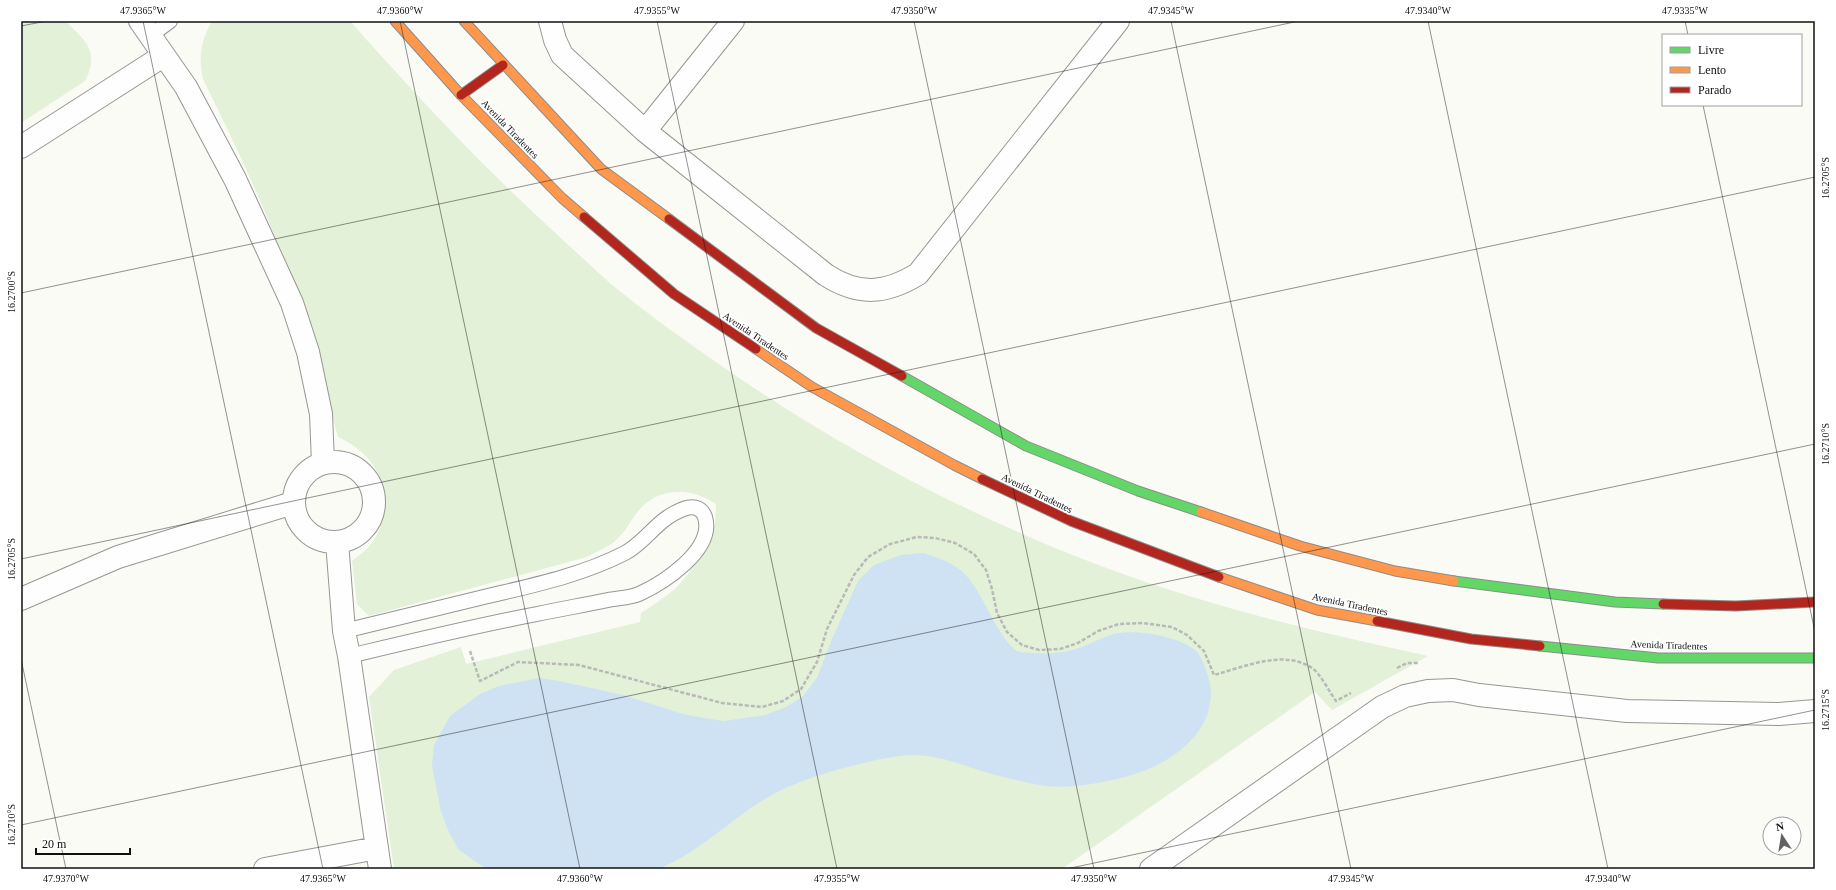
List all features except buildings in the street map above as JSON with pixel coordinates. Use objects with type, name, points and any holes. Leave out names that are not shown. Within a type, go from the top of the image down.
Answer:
[{"type":"street","name":"Avenida Tiradentes","points":[[395,21],[461,95],[562,198],[674,294],[812,387],[954,465],[1071,521],[1186,566],[1317,610],[1471,639],[1658,658],[1815,658]]},
{"type":"street","points":[[464,21],[503,65],[601,169],[816,328],[1026,446],[1138,491],[1300,546],[1395,571],[1494,588],[1615,602],[1736,606],[1815,602]]},
{"type":"street","points":[[550,21],[555,40],[562,55],[645,131],[826,275],[839,283],[853,288],[868,290],[886,289],[903,283],[918,274],[1118,21]]},
{"type":"street","points":[[645,131],[733,21]]},
{"type":"street","points":[[145,28],[186,87],[235,179],[292,303],[308,352],[321,414],[323,463]]},
{"type":"street","points":[[21,147],[163,56]]},
{"type":"street","points":[[461,95],[503,65]]},
{"type":"street","points":[[337,461],[350,464],[362,472],[370,482],[374,495],[375,509],[370,521],[361,532],[350,539],[337,542],[324,541],[312,536],[302,527],[296,516],[293,503],[295,489],[301,477],[311,468],[323,463],[337,461]]},
{"type":"street","points":[[21,599],[118,557],[293,503]]},
{"type":"street","points":[[337,542],[344,631],[349,656],[380,869]]},
{"type":"street","points":[[1151,869],[1382,707],[1411,695],[1428,691],[1453,690],[1627,711],[1779,714],[1815,711]]},
{"type":"street","points":[[265,869],[377,848]]},
{"type":"lane","points":[[145,28],[170,21]]},
{"type":"lane","points":[[344,631],[540,584],[598,566],[628,552],[646,538],[665,519],[681,509],[693,507],[701,511],[705,518],[703,541],[695,554],[660,583],[637,594],[444,634],[349,656]]},
{"type":"path","points":[[444,634],[448,645],[467,641],[480,681],[518,662],[579,665],[722,703],[762,707],[783,701],[801,688],[817,662],[827,629],[854,575],[868,557],[890,544],[917,537],[935,538],[955,543],[974,554],[986,570],[997,613],[1007,632],[1022,645],[1039,650],[1060,649],[1078,643],[1098,631],[1119,624],[1143,623],[1172,627],[1187,635],[1204,651],[1214,675],[1267,660],[1290,660],[1313,668],[1336,701],[1355,691]]},
{"type":"path","points":[[1394,670],[1407,663],[1426,663]]},
{"type":"green space","points":[[21,21],[65,21],[85,41],[91,54],[91,62],[85,81],[21,123]]},
{"type":"green space","points":[[212,21],[350,21],[428,107],[482,162],[537,216],[612,285],[726,369],[777,403],[884,466],[939,495],[995,522],[1051,546],[1109,569],[1167,589],[1232,609],[1297,626],[1428,656],[1332,710],[1315,692],[1062,869],[394,869],[369,697],[394,670],[461,647],[466,664],[640,622],[641,613],[675,589],[689,573],[715,525],[716,504],[698,495],[689,493],[679,492],[660,495],[643,506],[615,541],[587,557],[369,616],[357,604],[352,561],[374,541],[376,537],[382,522],[385,507],[384,492],[380,478],[364,454],[338,437],[310,337],[285,264],[251,179],[203,79],[201,56],[203,42]]},
{"type":"water","points":[[923,553],[951,564],[959,569],[971,581],[1004,637],[1011,646],[1019,652],[1064,652],[1082,647],[1109,635],[1128,632],[1170,638],[1189,646],[1199,654],[1202,659],[1211,689],[1209,708],[1200,729],[1196,735],[1179,751],[1167,760],[1152,767],[1113,780],[1076,786],[1058,787],[1039,785],[991,774],[943,759],[916,755],[891,757],[847,767],[804,780],[763,800],[700,846],[658,869],[487,869],[458,849],[448,830],[441,811],[432,766],[434,745],[450,716],[480,694],[499,686],[539,678],[623,695],[683,714],[704,718],[724,721],[765,715],[786,707],[803,696],[817,678],[832,639],[858,581],[874,565],[901,555]]},
{"type":"traffic: fast","points":[[902,376],[1026,446],[1138,491],[1201,512]]},
{"type":"traffic: fast","points":[[1454,581],[1615,602],[1663,604]]},
{"type":"traffic: fast","points":[[1540,646],[1658,658],[1815,658]]},
{"type":"traffic: slow","points":[[395,21],[461,95],[562,198],[584,217]]},
{"type":"traffic: slow","points":[[464,21],[601,169],[669,219]]},
{"type":"traffic: slow","points":[[756,349],[812,387],[982,479]]},
{"type":"traffic: slow","points":[[1201,512],[1300,546],[1395,571],[1454,581]]},
{"type":"traffic: slow","points":[[1219,577],[1317,610],[1377,621]]},
{"type":"traffic: jam","points":[[461,95],[503,65]]},
{"type":"traffic: jam","points":[[584,217],[674,294],[756,349]]},
{"type":"traffic: jam","points":[[669,219],[816,328],[902,376]]},
{"type":"traffic: jam","points":[[982,479],[1071,521],[1219,577]]},
{"type":"traffic: jam","points":[[1663,604],[1736,606],[1815,602]]},
{"type":"traffic: jam","points":[[1377,621],[1471,639],[1540,646]]}]
